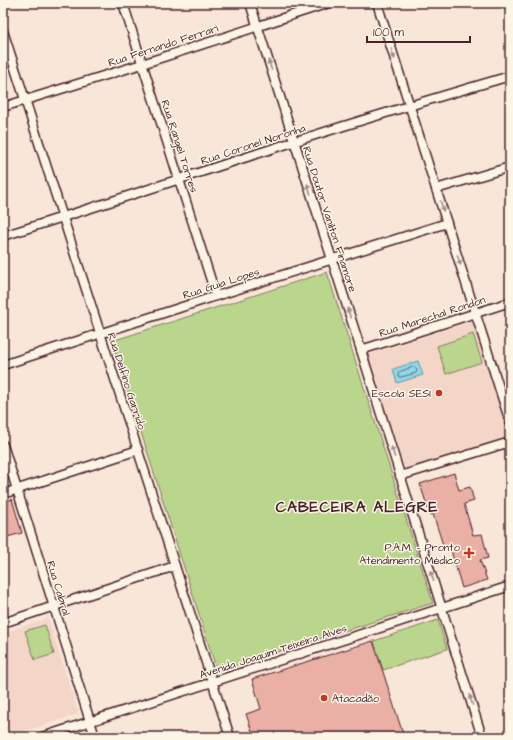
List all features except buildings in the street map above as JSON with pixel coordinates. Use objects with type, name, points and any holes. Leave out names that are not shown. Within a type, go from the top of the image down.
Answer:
[{"type":"street","name":"Rua Rangel Torres","points":[[122,3],[216,296]]},
{"type":"street","name":"Rua Doutor Vanilton Finamore","points":[[250,3],[361,350],[482,737]]},
{"type":"street","name":"Rua Fernando Ferrari","points":[[3,107],[142,64],[329,3]]},
{"type":"street","points":[[378,3],[510,422]]},
{"type":"street","name":"Rua Delfino Garrido","points":[[3,31],[230,737]]},
{"type":"street","name":"Rua Coronel Noronha","points":[[3,236],[63,218],[410,105],[510,76]]},
{"type":"street","points":[[436,189],[510,167]]},
{"type":"street","name":"Rua Guia Lopes","points":[[3,365],[447,223]]},
{"type":"street","name":"Rua Marechal Rondon","points":[[361,350],[510,302]]},
{"type":"street","points":[[400,476],[510,442]]},
{"type":"street","name":"Rua Cabral","points":[[3,445],[95,737]]},
{"type":"street","points":[[3,494],[138,450]]},
{"type":"street","points":[[3,623],[175,566]]},
{"type":"street","name":"Avenida Joaquim Teixeira Alves","points":[[42,737],[510,586]]},
{"type":"shaded area","name":"Escola SESI","points":[[475,320],[510,431],[510,436],[406,472],[367,355]]},
{"type":"shaded area","points":[[48,618],[79,714],[3,737],[3,633]]},
{"type":"green space","points":[[327,272],[433,603],[217,671],[112,341]]},
{"type":"green space","points":[[473,334],[482,362],[446,374],[437,346]]},
{"type":"green space","points":[[438,620],[447,649],[383,670],[374,641]]},
{"type":"green space","points":[[45,625],[54,654],[35,660],[25,631]]},
{"type":"water","points":[[418,361],[423,375],[397,383],[393,369]]},
{"type":"place","name":"Escola SESI","points":[[439,393]]},
{"type":"place","name":"P.A.M. - Pronto Atendimento Médico","points":[[469,553]]},
{"type":"place","name":"Atacadão","points":[[324,698]]},
{"type":"district","name":"CABECEIRA ALEGRE","points":[[357,507]]}]
